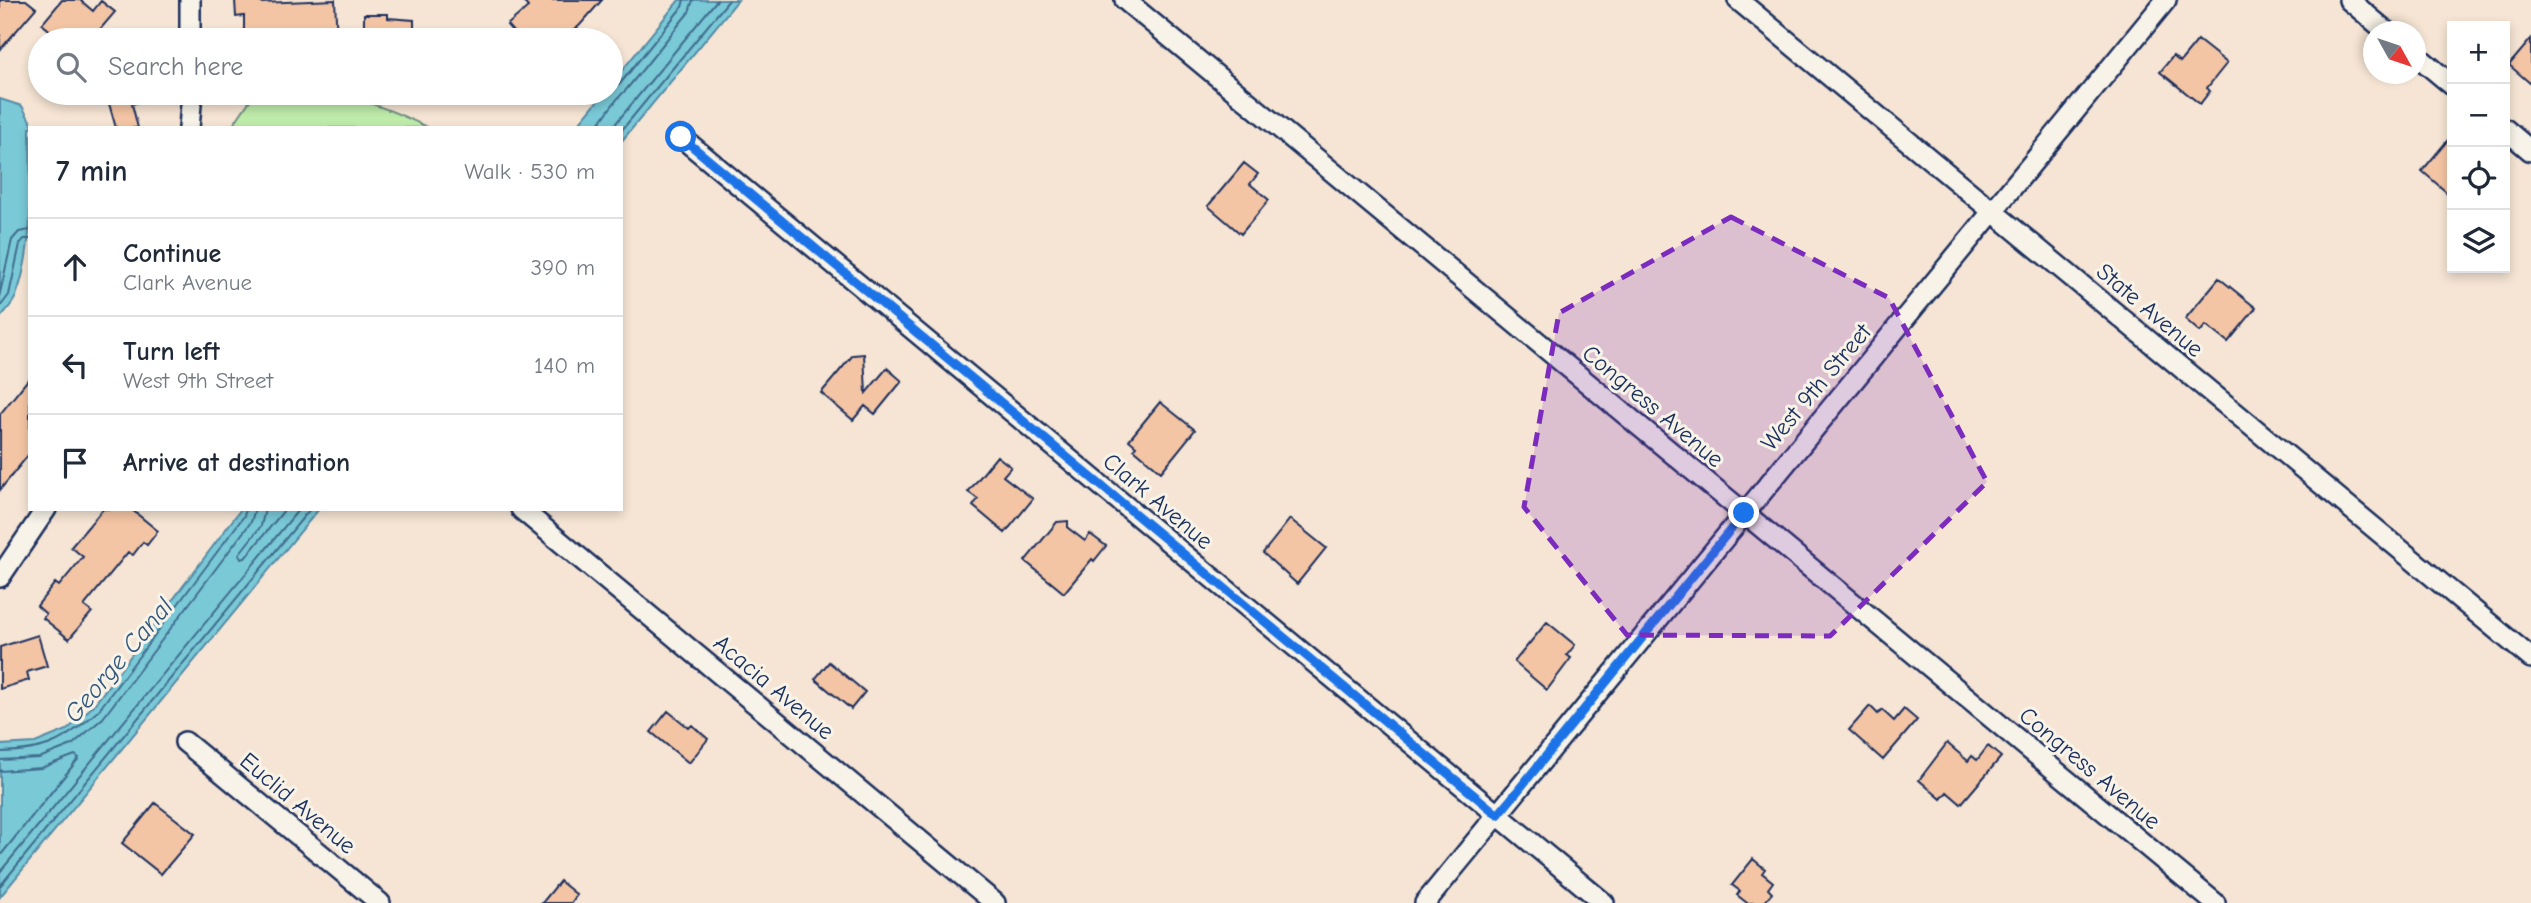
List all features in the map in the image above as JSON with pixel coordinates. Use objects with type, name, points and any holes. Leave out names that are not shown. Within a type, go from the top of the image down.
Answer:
[{"type":"street","points":[[190,0],[190,28]]},
{"type":"street","name":"Congress Avenue","points":[[1125,0],[2215,903]]},
{"type":"street","name":"State Avenue","points":[[1738,0],[2531,658]]},
{"type":"street","name":"West 9th Street","points":[[1424,903],[2166,0]]},
{"type":"street","points":[[2349,0],[2374,21]]},
{"type":"street","points":[[2426,63],[2451,84]]},
{"type":"street","points":[[189,126],[191,105]]},
{"type":"street","points":[[2510,133],[2531,151]]},
{"type":"street","name":"Clark Avenue","points":[[681,137],[1604,903]]},
{"type":"street","points":[[0,577],[45,511]]},
{"type":"street","name":"Acacia Avenue","points":[[523,511],[995,903]]},
{"type":"street","name":"Euclid Avenue","points":[[185,742],[380,903]]},
{"type":"highlighted area","points":[[1731,217],[1889,298],[1987,482],[1830,636],[1627,635],[1524,507],[1559,313]]},
{"type":"green space","points":[[247,105],[376,105],[425,126],[232,126]]},
{"type":"water","points":[[679,0],[738,0],[623,140],[623,126],[577,126],[594,105],[623,105],[623,69]]},
{"type":"water","points":[[0,99],[22,106],[33,126],[28,126],[26,256],[16,296],[0,318]]},
{"type":"water","points":[[239,511],[317,511],[0,897],[0,745],[35,743],[67,730],[93,706]]},
{"type":"building","points":[[0,0],[26,0],[36,8],[0,50]]},
{"type":"building","points":[[62,0],[80,0],[93,11],[101,1],[115,12],[101,28],[47,28],[42,24]]},
{"type":"building","points":[[235,0],[261,0],[261,3],[335,0],[336,28],[244,28],[244,16],[236,17]]},
{"type":"building","points":[[522,0],[602,0],[577,28],[510,28],[507,25],[528,7]]},
{"type":"building","points":[[364,14],[388,14],[388,18],[414,20],[414,28],[364,28]]},
{"type":"building","points":[[2531,39],[2531,84],[2510,64]]},
{"type":"building","points":[[2198,40],[2227,63],[2207,88],[2210,91],[2200,104],[2160,72],[2173,56],[2180,62]]},
{"type":"building","points":[[109,105],[132,105],[138,126],[115,126]]},
{"type":"building","points":[[2447,141],[2447,193],[2422,171]]},
{"type":"building","points":[[1244,163],[1258,174],[1250,184],[1269,200],[1241,234],[1208,206]]},
{"type":"building","points":[[2219,278],[2256,308],[2228,342],[2206,325],[2200,332],[2185,319]]},
{"type":"building","points":[[864,354],[866,393],[887,368],[902,381],[875,414],[865,406],[853,420],[821,393],[853,355]]},
{"type":"building","points":[[28,379],[28,455],[0,490],[0,414]]},
{"type":"building","points":[[1160,402],[1195,430],[1161,472],[1134,449],[1136,446],[1129,440]]},
{"type":"building","points":[[997,456],[1011,467],[1003,476],[1033,499],[1005,533],[973,506],[978,499],[968,492]]},
{"type":"building","points":[[101,511],[133,511],[158,531],[147,545],[143,542],[133,555],[128,552],[84,606],[92,612],[69,639],[43,618],[46,614],[37,606],[55,583],[59,586],[83,557],[71,547]]},
{"type":"building","points":[[1290,519],[1326,548],[1297,584],[1263,553]]},
{"type":"building","points":[[1068,521],[1068,528],[1085,541],[1090,534],[1106,546],[1064,593],[1025,561],[1057,522]]},
{"type":"building","points":[[1547,622],[1575,645],[1567,655],[1571,658],[1547,690],[1514,662]]},
{"type":"building","points":[[38,635],[47,666],[27,672],[29,680],[0,689],[0,647]]},
{"type":"building","points":[[829,662],[865,692],[851,709],[815,679]]},
{"type":"building","points":[[1870,706],[1878,714],[1882,710],[1894,721],[1904,709],[1917,720],[1883,760],[1849,730]]},
{"type":"building","points":[[668,711],[689,728],[692,725],[708,739],[689,763],[651,732]]},
{"type":"building","points":[[1947,743],[1968,761],[1972,756],[1977,760],[1988,746],[2001,757],[1961,804],[1947,792],[1941,799],[1919,780]]},
{"type":"building","points":[[155,803],[195,834],[161,874],[122,843]]},
{"type":"building","points":[[1753,859],[1765,869],[1762,873],[1773,882],[1768,889],[1772,893],[1764,903],[1747,903],[1737,895],[1740,891],[1732,885]]},
{"type":"building","points":[[560,881],[577,895],[571,903],[542,903]]},
{"type":"route","points":[[681,137],[1498,815],[1744,513]]},
{"type":"water label","name":"George Canal","points":[[118,660]]}]
